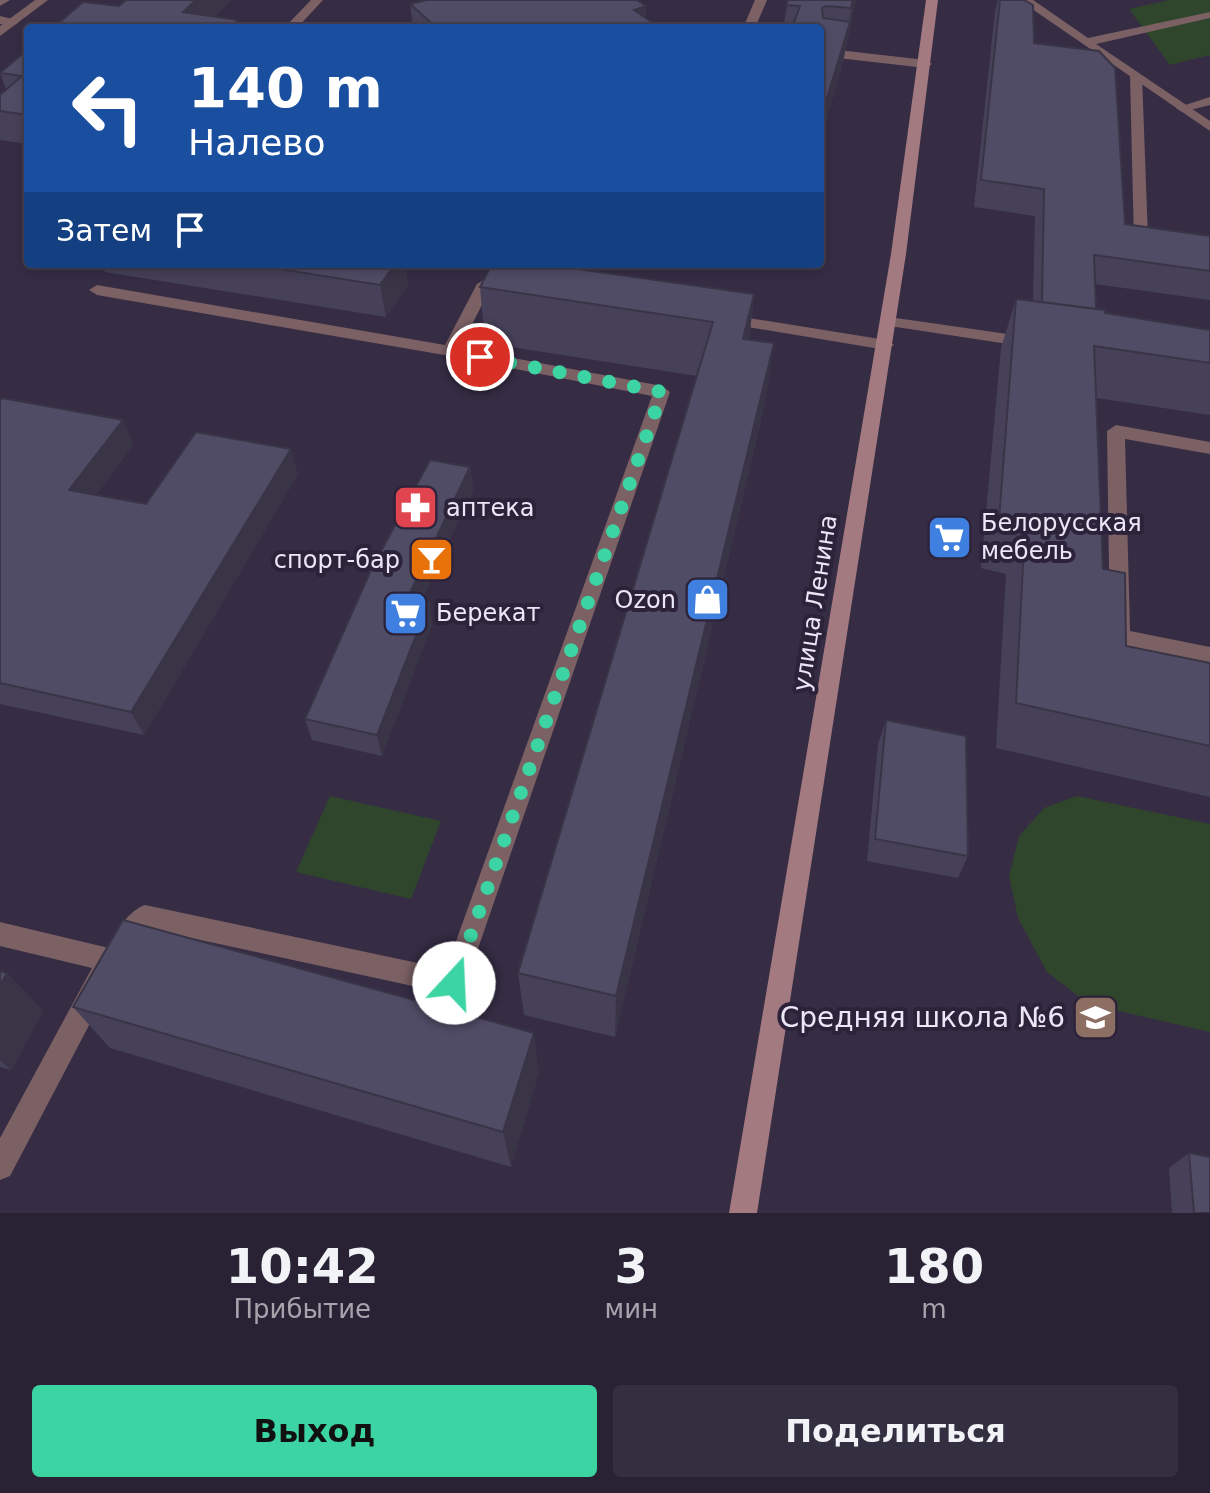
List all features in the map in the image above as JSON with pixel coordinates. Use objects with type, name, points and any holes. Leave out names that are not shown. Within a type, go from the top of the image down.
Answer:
[{"type":"street","points":[[0,32],[6,21],[42,0]]},
{"type":"street","points":[[294,24],[317,0]]},
{"type":"street","points":[[751,24],[761,0]]},
{"type":"street","name":"улица Ленина","points":[[743,1213],[857,503],[886,345],[926,64],[932,0]]},
{"type":"street","points":[[1025,0],[1210,127]]},
{"type":"street","points":[[1087,42],[1210,15]]},
{"type":"street","points":[[824,52],[926,64]]},
{"type":"street","points":[[1136,76],[1141,242],[1169,245]]},
{"type":"street","points":[[1182,108],[1210,101]]},
{"type":"street","points":[[450,351],[485,284],[517,289]]},
{"type":"street","points":[[0,1166],[110,960],[145,916],[454,983],[662,392],[450,351],[97,290]]},
{"type":"street","points":[[704,316],[886,345]]},
{"type":"street","points":[[889,322],[1042,344]]},
{"type":"street","points":[[1210,448],[1116,431],[1120,637],[1210,655]]},
{"type":"street","points":[[0,934],[110,960]]},
{"type":"green space","points":[[1169,0],[1210,0],[1210,55],[1170,65],[1129,9]]},
{"type":"green space","points":[[330,796],[441,821],[411,899],[296,872]]},
{"type":"green space","points":[[1077,796],[1210,824],[1210,1032],[1088,1004],[1047,972],[1018,918],[1009,876],[1019,836],[1044,808]]},
{"type":"building","points":[[126,0],[196,0],[183,12],[238,20],[234,24],[58,24],[83,2],[119,6]]},
{"type":"building","points":[[427,0],[637,0],[646,6],[634,10],[654,24],[432,24],[410,4]]},
{"type":"building","points":[[788,0],[853,0],[851,8],[822,8],[823,18],[850,22],[824,108],[824,24],[793,24],[800,6],[786,5]]},
{"type":"building","points":[[1000,0],[1024,0],[1033,5],[1034,43],[1099,51],[1115,68],[1125,224],[1210,236],[1210,271],[1094,255],[1096,309],[1042,302],[1044,189],[981,180]]},
{"type":"building","points":[[24,52],[24,114],[0,111],[0,95],[22,76],[0,73]]},
{"type":"building","points":[[273,268],[392,268],[380,285]]},
{"type":"building","points":[[490,268],[571,268],[754,294],[743,339],[774,343],[616,996],[518,973],[713,322],[480,287]]},
{"type":"building","points":[[1016,299],[1105,310],[1105,313],[1210,330],[1210,363],[1094,346],[1103,569],[1125,573],[1126,646],[1210,663],[1210,746],[1016,703],[1025,526],[999,520]]},
{"type":"building","points":[[2,398],[123,420],[69,490],[146,504],[196,432],[291,449],[131,712],[0,683]]},
{"type":"building","points":[[430,460],[470,467],[407,599],[429,602],[377,735],[305,719],[371,570]]},
{"type":"building","points":[[886,720],[966,736],[968,856],[875,839]]},
{"type":"building","points":[[123,920],[534,1033],[503,1132],[73,1007]]},
{"type":"building","points":[[0,971],[7,973],[0,985]]},
{"type":"building","points":[[1189,1153],[1210,1157],[1210,1213],[1194,1213]]},
{"type":"place","name":"аптека","points":[[415,508]]},
{"type":"place","name":"Белорусская мебель","points":[[950,537]]},
{"type":"place","name":"спорт-бар","points":[[431,560]]},
{"type":"place","name":"Ozon","points":[[707,600]]},
{"type":"place","name":"Берекат","points":[[405,613]]},
{"type":"place","name":"Средняя школа №6","points":[[1096,1017]]},
{"type":"route","points":[[454,983],[662,392],[480,357]]}]
